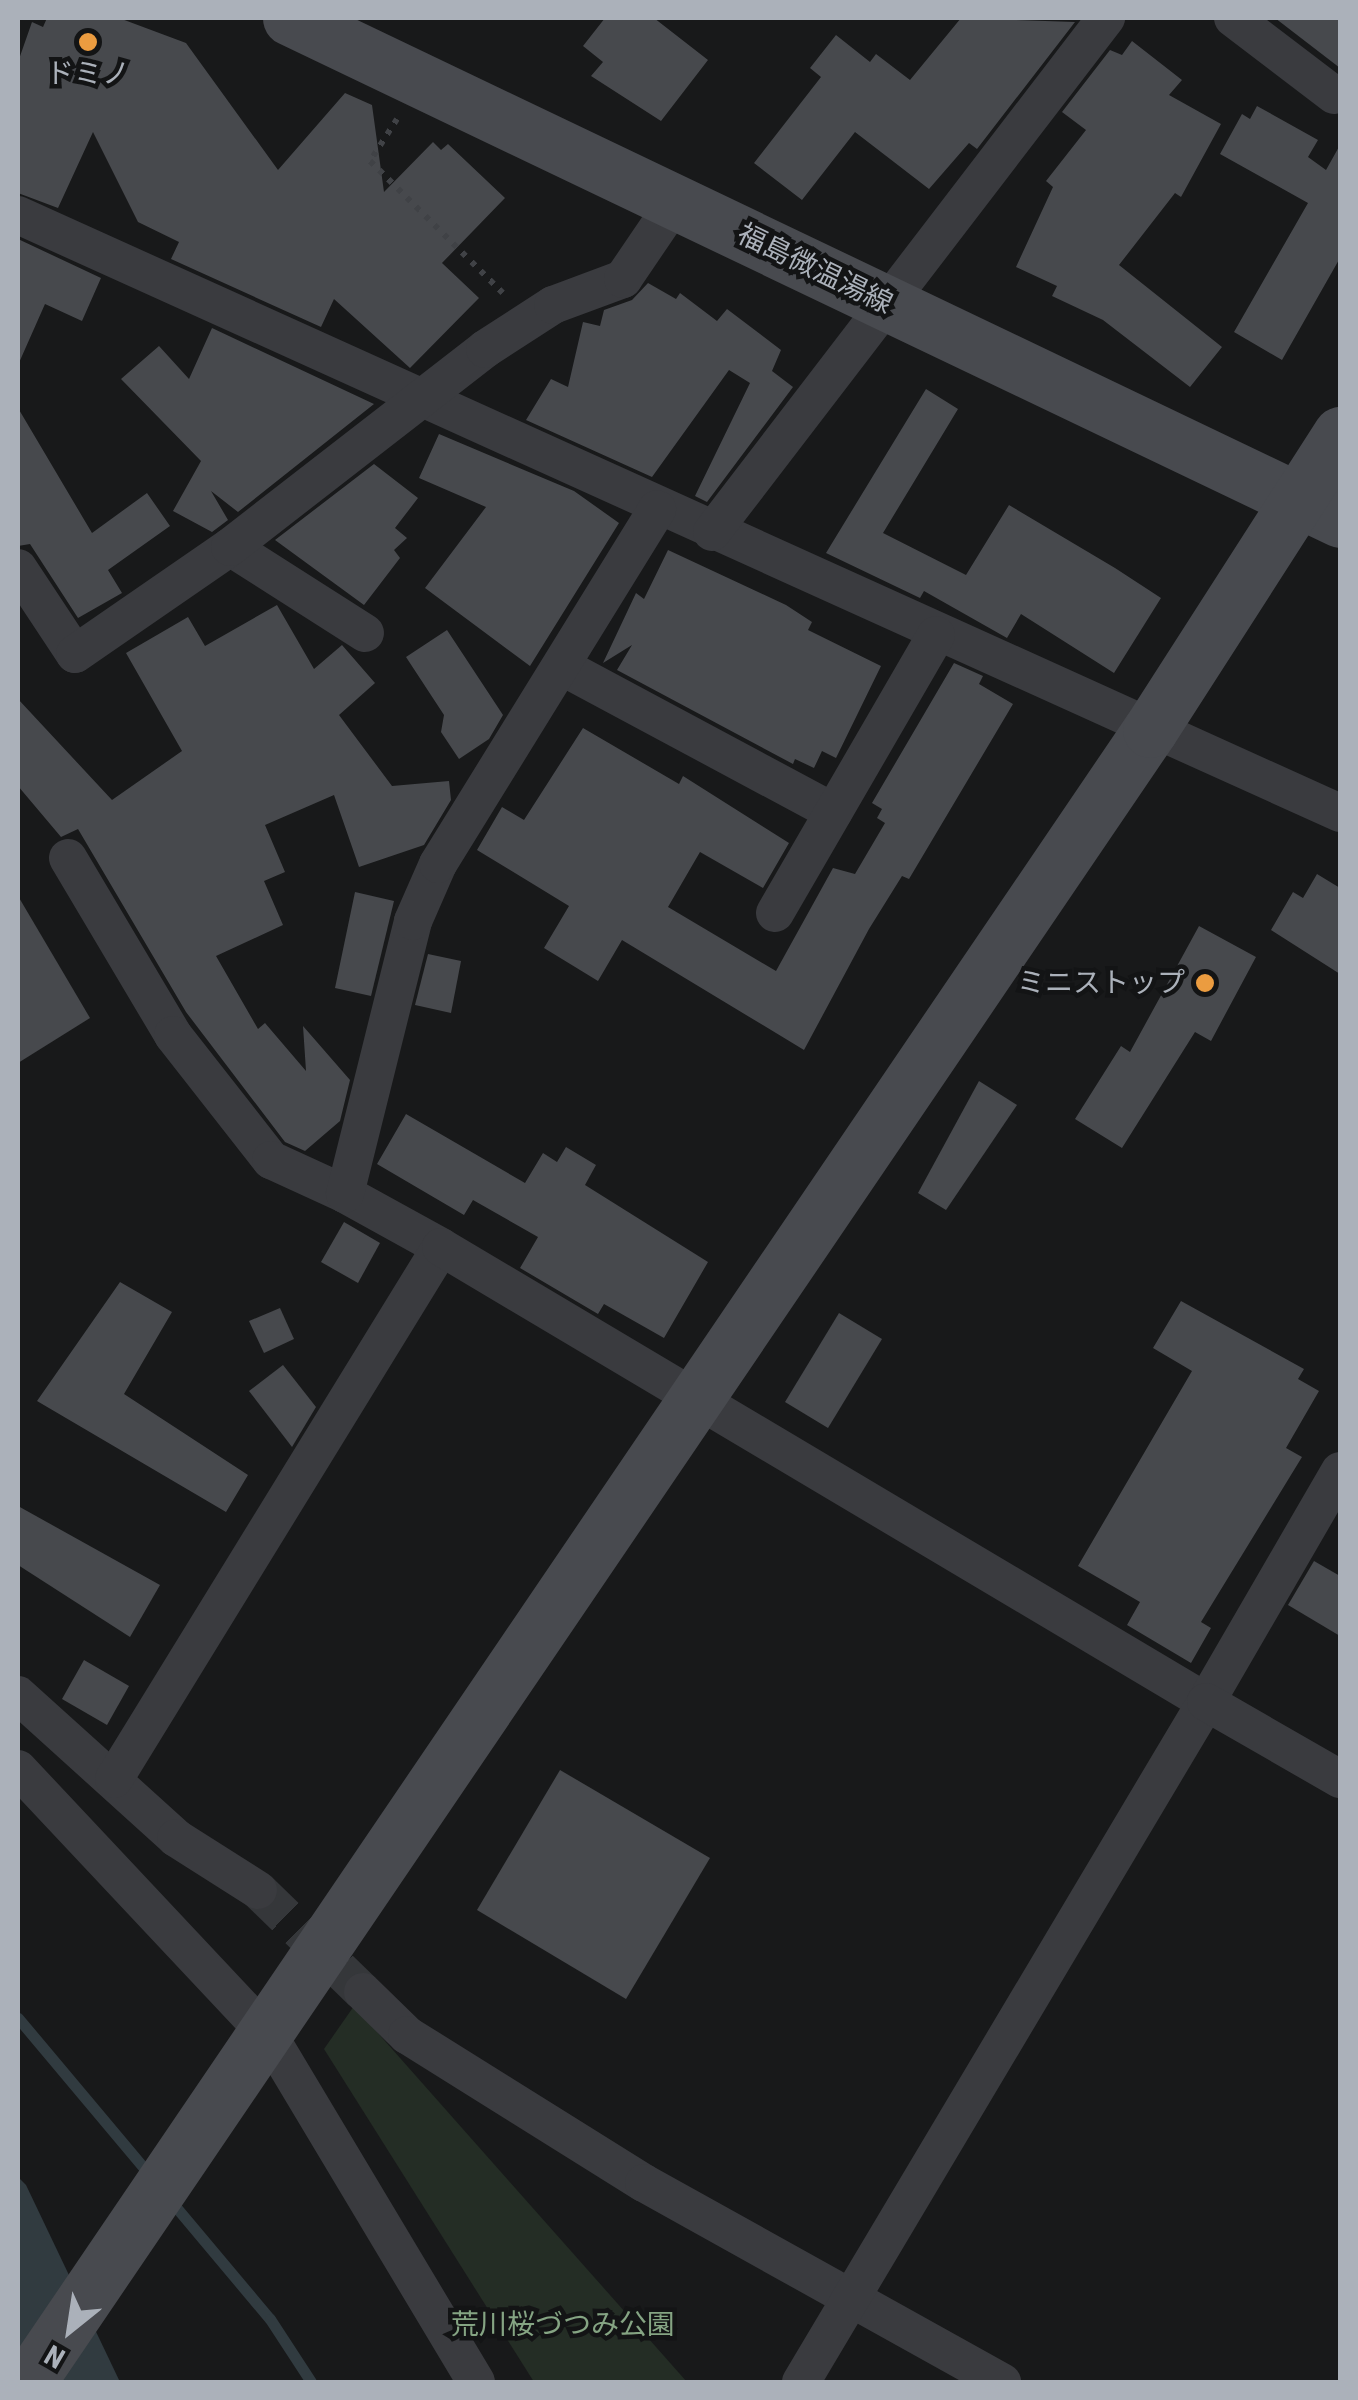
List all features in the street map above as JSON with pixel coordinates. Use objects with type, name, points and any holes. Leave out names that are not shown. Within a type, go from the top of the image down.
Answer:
[{"type":"street","name":"福島微温湯線","points":[[290,18],[1318,510]]},
{"type":"street","points":[[712,532],[1106,18]]},
{"type":"street","points":[[1252,23],[1334,95]]},
{"type":"street","points":[[18,568],[75,654],[230,547],[529,319],[623,279],[676,201]]},
{"type":"street","points":[[18,216],[936,635],[1340,812]]},
{"type":"street","points":[[28,2382],[265,2042],[1150,730],[1318,510],[1340,434]]},
{"type":"street","points":[[345,1194],[413,921],[438,864],[657,509]]},
{"type":"street","points":[[230,547],[366,633]]},
{"type":"street","points":[[775,913],[936,635]]},
{"type":"street","points":[[561,666],[833,812]]},
{"type":"street","points":[[68,858],[174,1036],[271,1160],[345,1194],[440,1247],[1340,1780]]},
{"type":"street","points":[[114,1779],[440,1247]]},
{"type":"street","points":[[801,2382],[1340,1470]]},
{"type":"street","points":[[18,1696],[176,1838],[258,1890]]},
{"type":"street","points":[[18,1770],[265,2042],[476,2382]]},
{"type":"street","points":[[364,1992],[407,2035],[644,2183],[854,2295],[1002,2382]]},
{"type":"path","points":[[422,80],[370,162],[529,319]]},
{"type":"green space","name":"荒川桜づつみ公園","points":[[354,2006],[687,2382],[534,2382],[324,2049]]},
{"type":"shaded area","points":[[18,2177],[26,2185],[120,2382],[18,2382]]},
{"type":"building","points":[[47,18],[119,18],[186,43],[278,170],[345,93],[372,105],[384,192],[433,142],[441,150],[448,144],[505,198],[442,263],[479,298],[410,368],[334,299],[321,327],[171,259],[179,242],[138,222],[93,132],[58,208],[18,193],[18,62],[32,22],[43,27]]},
{"type":"building","points":[[605,18],[654,18],[708,60],[661,121],[591,76],[603,62],[583,46]]},
{"type":"building","points":[[961,18],[1075,22],[977,149],[969,143],[929,189],[855,132],[802,200],[754,163],[821,77],[810,68],[836,35],[870,62],[876,54],[910,80]]},
{"type":"building","points":[[1275,18],[1340,18],[1340,68]]},
{"type":"building","points":[[1132,41],[1182,80],[1169,95],[1221,124],[1181,197],[1175,193],[1119,265],[1222,347],[1190,387],[1103,320],[1052,296],[1057,286],[1016,267],[1053,187],[1046,181],[1086,130],[1062,112],[1110,50],[1122,55]]},
{"type":"building","points":[[1257,106],[1318,140],[1308,157],[1326,170],[1340,145],[1340,258],[1282,360],[1234,332],[1308,203],[1220,154],[1242,114],[1250,119]]},
{"type":"building","points":[[18,239],[101,278],[82,321],[45,304],[18,365]]},
{"type":"building","points":[[648,283],[676,299],[680,293],[717,321],[727,309],[781,350],[772,371],[793,387],[707,502],[695,496],[750,383],[729,370],[652,477],[526,420],[551,379],[568,387],[583,322],[600,326],[604,310],[632,300]]},
{"type":"building","points":[[212,328],[374,404],[238,512],[211,491],[228,520],[212,532],[173,511],[201,461],[121,379],[159,346],[189,379]]},
{"type":"building","points":[[926,389],[958,409],[883,533],[966,575],[1009,505],[1115,568],[1161,598],[1114,673],[1021,614],[1007,638],[924,591],[920,598],[826,553]]},
{"type":"building","points":[[18,408],[92,533],[147,493],[170,526],[108,570],[122,593],[78,618],[30,544],[18,546]]},
{"type":"building","points":[[439,434],[574,491],[619,523],[530,666],[425,588],[486,507],[419,478]]},
{"type":"building","points":[[374,464],[418,498],[395,528],[407,538],[394,550],[400,558],[364,605],[275,540]]},
{"type":"building","points":[[668,550],[786,605],[812,622],[808,630],[881,666],[836,758],[822,751],[814,768],[795,759],[793,764],[617,670],[632,645],[603,663],[636,593],[644,599]]},
{"type":"building","points":[[277,605],[314,669],[342,645],[375,683],[339,715],[392,786],[449,781],[451,800],[424,845],[359,867],[334,795],[265,825],[285,872],[264,881],[283,925],[216,956],[258,1029],[265,1023],[306,1071],[303,1026],[350,1080],[340,1121],[305,1151],[285,1142],[186,1012],[78,829],[61,837],[18,786],[18,699],[112,800],[182,751],[126,653],[188,617],[205,646]]},
{"type":"building","points":[[447,630],[503,715],[489,739],[459,759],[441,732],[444,715],[406,657]]},
{"type":"building","points":[[954,663],[983,676],[979,684],[1013,704],[909,879],[902,876],[869,929],[804,1050],[622,940],[598,981],[544,948],[569,906],[477,850],[502,807],[524,820],[583,728],[679,784],[683,776],[789,843],[763,888],[700,852],[668,907],[776,971],[833,868],[855,874],[885,823],[877,818],[882,809],[872,803]]},
{"type":"building","points":[[1317,874],[1340,888],[1340,974],[1271,930],[1293,892],[1303,898]]},
{"type":"building","points":[[355,892],[394,901],[371,996],[335,988]]},
{"type":"building","points":[[18,896],[90,1018],[18,1063]]},
{"type":"building","points":[[1199,926],[1256,957],[1211,1041],[1195,1032],[1122,1148],[1075,1119],[1121,1046],[1130,1052]]},
{"type":"building","points":[[428,954],[461,961],[451,1013],[415,1005]]},
{"type":"building","points":[[979,1081],[1017,1105],[946,1210],[918,1193]]},
{"type":"building","points":[[406,1114],[525,1183],[543,1153],[557,1162],[566,1147],[596,1165],[585,1185],[708,1262],[664,1338],[604,1304],[598,1314],[520,1268],[538,1237],[473,1200],[464,1215],[377,1164]]},
{"type":"building","points":[[344,1222],[380,1243],[358,1283],[321,1262]]},
{"type":"building","points":[[120,1282],[172,1312],[124,1394],[248,1475],[226,1512],[37,1401]]},
{"type":"building","points":[[1181,1301],[1304,1369],[1298,1379],[1319,1391],[1286,1448],[1302,1457],[1201,1622],[1211,1628],[1191,1663],[1127,1625],[1140,1602],[1078,1566],[1192,1371],[1153,1348]]},
{"type":"building","points":[[280,1308],[294,1339],[264,1353],[249,1321]]},
{"type":"building","points":[[839,1313],[882,1339],[828,1428],[785,1402]]},
{"type":"building","points":[[283,1365],[316,1407],[292,1447],[249,1391]]},
{"type":"building","points":[[18,1506],[160,1585],[130,1637],[18,1565]]},
{"type":"building","points":[[1314,1561],[1340,1576],[1340,1636],[1288,1605]]},
{"type":"building","points":[[84,1660],[129,1686],[107,1725],[62,1699]]},
{"type":"building","points":[[560,1770],[710,1858],[626,1999],[477,1910]]},
{"type":"waterway","points":[[18,2018],[149,2174]]},
{"type":"waterway","points":[[170,2200],[270,2319],[311,2382]]},
{"type":"tunnel","points":[[258,1890],[363,1992]]},
{"type":"place","name":"ドミノ","points":[[88,42]]},
{"type":"place","name":"ミニストップ","points":[[1205,983]]}]
